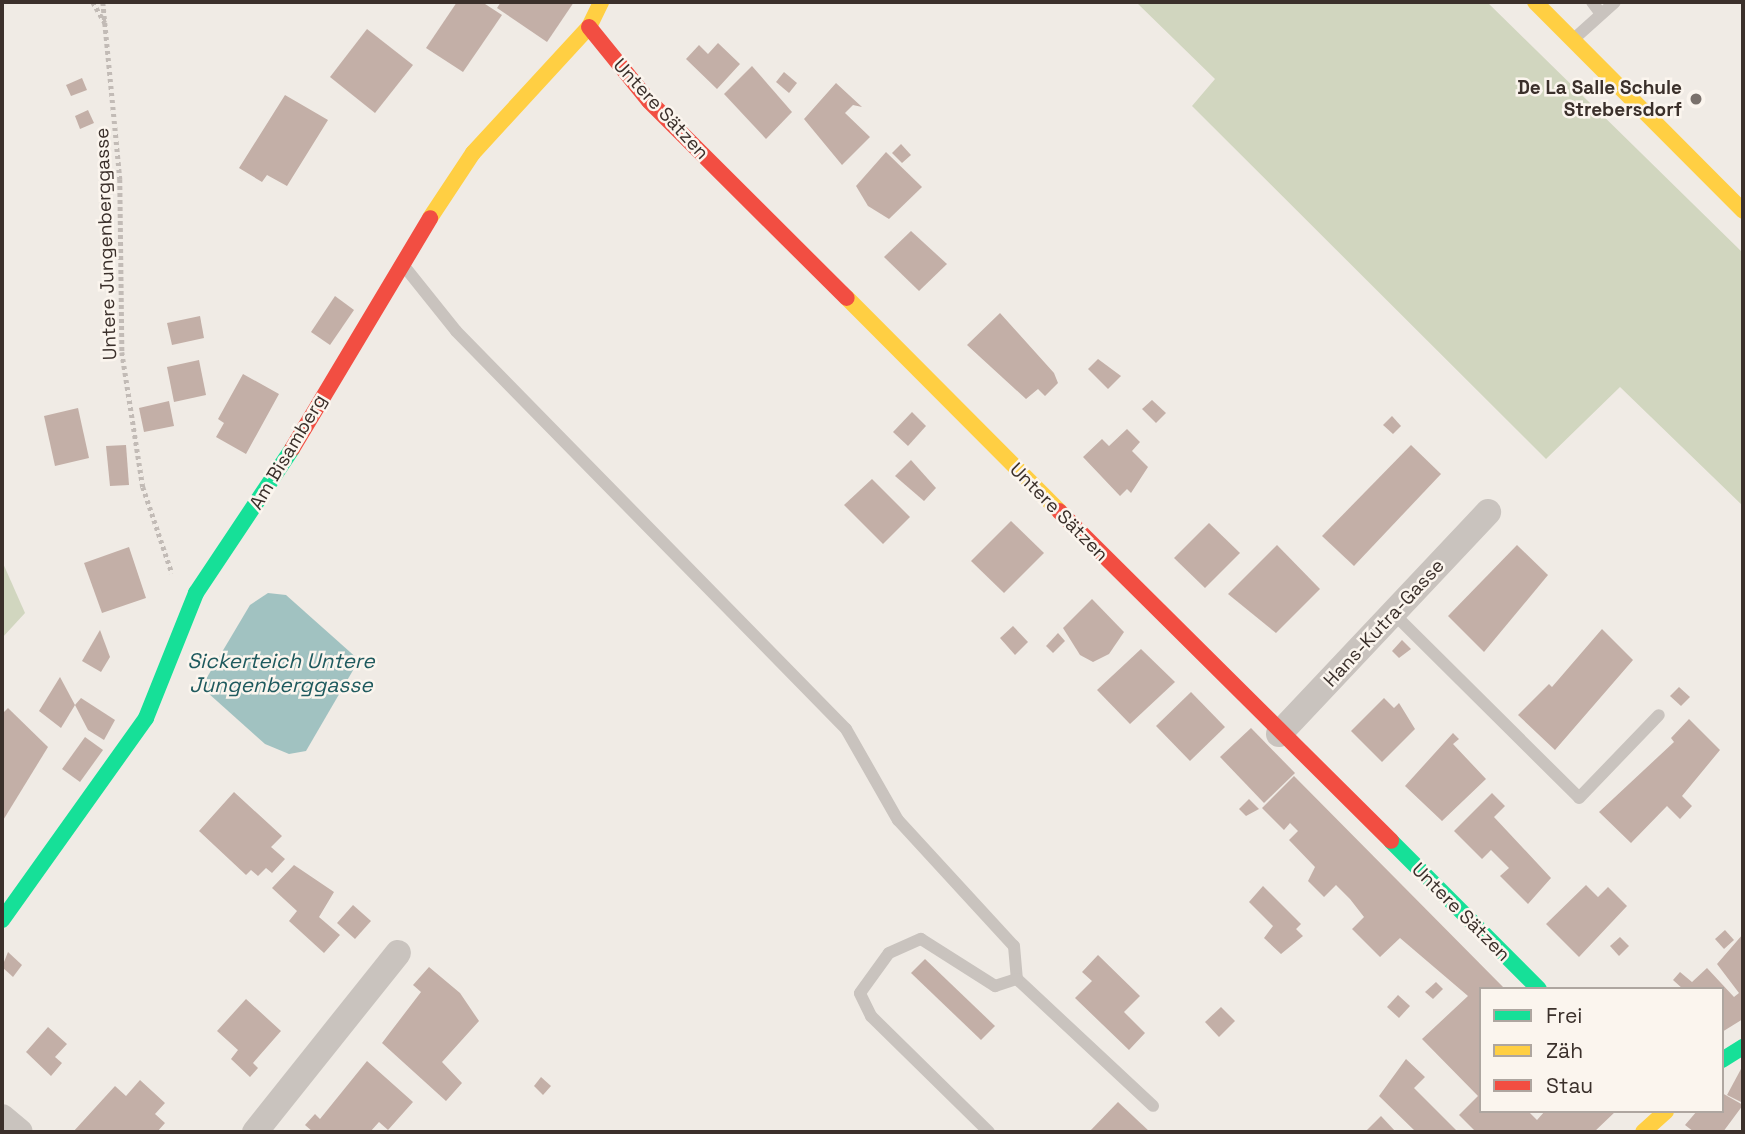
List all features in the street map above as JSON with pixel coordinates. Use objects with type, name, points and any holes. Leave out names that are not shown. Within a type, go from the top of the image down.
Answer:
[{"type":"street","name":"Am Bisamberg","points":[[2,920],[146,718],[196,593],[264,496],[401,263],[473,153],[589,27],[601,2]]},
{"type":"street","points":[[1535,2],[1743,211]]},
{"type":"street","name":"Untere Sätzen","points":[[589,27],[649,101],[1279,734],[1537,987]]},
{"type":"street","name":"Hans-Kutra-Gasse","points":[[1279,734],[1488,512]]},
{"type":"street","points":[[255,1132],[398,953]]},
{"type":"street","points":[[1724,1059],[1743,1047]]},
{"type":"street","points":[[1643,1132],[1664,1113]]},
{"type":"street","points":[[2,1117],[20,1132]]},
{"type":"lane","points":[[1592,2],[1601,14]]},
{"type":"lane","points":[[1573,40],[1615,2]]},
{"type":"lane","points":[[401,263],[456,331],[846,729],[898,820],[1014,946],[1017,979],[1153,1106]]},
{"type":"lane","points":[[1393,613],[1579,799],[1658,715]]},
{"type":"lane","points":[[989,1132],[871,1016],[860,993],[889,953],[920,939],[995,986],[1017,979]]},
{"type":"path","points":[[93,2],[106,23]]},
{"type":"path","name":"Untere Jungenberggasse","points":[[103,2],[120,179],[118,310],[141,473],[175,578],[196,593]]},
{"type":"green space","points":[[1136,2],[1487,2],[1743,253],[1743,506],[1620,387],[1546,459],[1192,106],[1215,79]]},
{"type":"green space","points":[[2,561],[25,613],[2,638]]},
{"type":"water","name":"Sickerteich Untere Jungenberggasse","points":[[268,593],[286,595],[359,660],[306,751],[289,754],[265,744],[208,693],[206,679],[250,605]]},
{"type":"building","points":[[457,2],[482,2],[502,15],[463,72],[426,48]]},
{"type":"building","points":[[501,2],[574,2],[547,42],[497,8]]},
{"type":"building","points":[[367,29],[413,65],[375,113],[330,77]]},
{"type":"building","points":[[718,43],[740,64],[717,89],[686,59],[699,45],[708,54]]},
{"type":"building","points":[[752,66],[792,112],[766,139],[724,94]]},
{"type":"building","points":[[784,72],[797,83],[789,93],[776,82]]},
{"type":"building","points":[[82,78],[87,90],[71,96],[66,85]]},
{"type":"building","points":[[836,83],[862,107],[853,105],[845,113],[870,137],[842,165],[804,119]]},
{"type":"building","points":[[285,95],[328,120],[287,186],[267,175],[262,182],[239,168]]},
{"type":"building","points":[[88,110],[94,123],[80,129],[75,116]]},
{"type":"building","points":[[901,144],[911,155],[902,163],[892,153]]},
{"type":"building","points":[[886,152],[922,187],[889,219],[868,206],[856,186]]},
{"type":"building","points":[[911,231],[947,264],[919,291],[884,257]]},
{"type":"building","points":[[335,296],[354,310],[330,345],[311,332]]},
{"type":"building","points":[[1000,313],[1054,373],[1058,383],[1045,396],[1038,389],[1026,399],[967,345]]},
{"type":"building","points":[[200,316],[204,338],[172,345],[167,323]]},
{"type":"building","points":[[1098,359],[1121,376],[1108,389],[1088,369]]},
{"type":"building","points":[[199,360],[206,395],[174,402],[167,367]]},
{"type":"building","points":[[243,374],[279,394],[246,454],[216,437],[224,423],[218,419]]},
{"type":"building","points":[[1152,400],[1166,413],[1156,423],[1142,409]]},
{"type":"building","points":[[169,401],[174,426],[144,432],[139,408]]},
{"type":"building","points":[[78,408],[89,458],[55,466],[44,416]]},
{"type":"building","points":[[912,412],[926,426],[908,446],[893,432]]},
{"type":"building","points":[[1392,416],[1401,426],[1393,434],[1383,425]]},
{"type":"building","points":[[1127,429],[1140,442],[1132,451],[1148,467],[1131,493],[1127,489],[1120,496],[1083,457],[1102,439],[1109,446]]},
{"type":"building","points":[[126,445],[129,485],[110,486],[106,446]]},
{"type":"building","points":[[1411,445],[1441,474],[1354,566],[1322,536]]},
{"type":"building","points":[[911,460],[936,488],[924,501],[895,476]]},
{"type":"building","points":[[872,479],[910,517],[883,544],[844,505]]},
{"type":"building","points":[[1011,521],[1044,553],[1004,593],[971,561]]},
{"type":"building","points":[[1209,523],[1240,553],[1205,588],[1174,558]]},
{"type":"building","points":[[1277,545],[1320,589],[1276,633],[1228,594]]},
{"type":"building","points":[[1517,545],[1548,575],[1484,652],[1448,616]]},
{"type":"building","points":[[129,547],[146,598],[102,613],[84,563]]},
{"type":"building","points":[[1092,599],[1124,632],[1109,654],[1093,662],[1080,655],[1063,628]]},
{"type":"building","points":[[1013,626],[1028,642],[1015,655],[1000,638]]},
{"type":"building","points":[[1602,629],[1633,660],[1555,750],[1518,715],[1549,684],[1552,687]]},
{"type":"building","points":[[100,630],[110,657],[101,672],[82,661]]},
{"type":"building","points":[[1058,633],[1065,641],[1053,653],[1046,646]]},
{"type":"building","points":[[1402,640],[1411,649],[1399,658],[1392,651]]},
{"type":"building","points":[[1141,649],[1175,682],[1130,724],[1097,690]]},
{"type":"building","points":[[60,677],[75,705],[61,728],[39,711]]},
{"type":"building","points":[[1679,687],[1690,697],[1681,706],[1670,696]]},
{"type":"building","points":[[1191,692],[1225,727],[1190,761],[1156,726]]},
{"type":"building","points":[[81,698],[115,720],[104,740],[88,730],[75,705]]},
{"type":"building","points":[[1384,698],[1394,708],[1399,703],[1415,729],[1382,762],[1351,731]]},
{"type":"building","points":[[8,708],[48,747],[2,822],[2,714]]},
{"type":"building","points":[[1689,719],[1720,750],[1682,796],[1692,806],[1680,819],[1667,806],[1631,843],[1599,812],[1674,742],[1671,738]]},
{"type":"building","points":[[1251,728],[1295,773],[1264,803],[1220,757]]},
{"type":"building","points":[[1453,733],[1459,739],[1453,744],[1486,779],[1442,821],[1405,786]]},
{"type":"building","points":[[85,737],[103,750],[80,782],[62,769]]},
{"type":"building","points":[[1294,776],[1503,987],[1479,987],[1479,1113],[1530,1113],[1537,1120],[1543,1113],[1614,1113],[1594,1132],[1476,1132],[1459,1115],[1478,1096],[1422,1039],[1468,996],[1400,938],[1380,957],[1352,929],[1364,917],[1350,899],[1336,885],[1324,897],[1308,881],[1315,867],[1289,840],[1298,831],[1290,823],[1284,830],[1262,808]]},
{"type":"building","points":[[234,792],[282,836],[271,847],[285,859],[272,873],[266,868],[258,876],[251,870],[246,875],[199,831]]},
{"type":"building","points":[[1492,793],[1505,806],[1494,817],[1551,878],[1528,904],[1500,876],[1509,868],[1491,850],[1482,859],[1454,831]]},
{"type":"building","points":[[1249,799],[1259,809],[1246,816],[1239,809]]},
{"type":"building","points":[[294,865],[334,892],[319,917],[340,935],[324,953],[289,921],[297,911],[272,888]]},
{"type":"building","points":[[1586,885],[1598,897],[1608,887],[1627,906],[1579,957],[1546,924]]},
{"type":"building","points":[[1263,886],[1301,924],[1296,929],[1303,936],[1281,954],[1264,938],[1273,926],[1249,902]]},
{"type":"building","points":[[353,905],[371,921],[355,939],[337,923]]},
{"type":"building","points":[[1725,930],[1734,940],[1724,949],[1715,939]]},
{"type":"building","points":[[1743,934],[1743,1019],[1724,1031],[1724,987],[1681,987],[1673,980],[1680,972],[1692,982],[1707,968],[1734,997],[1739,993],[1717,964]]},
{"type":"building","points":[[1620,937],[1629,946],[1619,956],[1610,946]]},
{"type":"building","points":[[8,952],[22,965],[13,977],[2,967]]},
{"type":"building","points":[[1098,955],[1140,996],[1124,1012],[1145,1033],[1129,1050],[1075,998],[1092,981],[1082,972]]},
{"type":"building","points":[[925,959],[995,1026],[981,1040],[911,973]]},
{"type":"building","points":[[429,967],[460,993],[479,1021],[442,1062],[462,1083],[446,1101],[382,1043],[421,992],[413,985]]},
{"type":"building","points":[[1436,982],[1443,989],[1433,999],[1425,992]]},
{"type":"building","points":[[1398,995],[1410,1006],[1399,1018],[1387,1007]]},
{"type":"building","points":[[246,999],[281,1031],[253,1063],[258,1068],[250,1077],[231,1059],[238,1050],[217,1031]]},
{"type":"building","points":[[1221,1007],[1235,1021],[1219,1037],[1205,1022]]},
{"type":"building","points":[[48,1027],[67,1044],[55,1057],[62,1063],[51,1076],[26,1052]]},
{"type":"building","points":[[1406,1059],[1425,1077],[1414,1088],[1458,1132],[1416,1132],[1379,1096]]},
{"type":"building","points":[[367,1061],[413,1102],[388,1130],[379,1122],[370,1132],[313,1132],[305,1125],[315,1114],[320,1119]]},
{"type":"building","points":[[1741,1069],[1743,1070],[1743,1103],[1727,1095]]},
{"type":"building","points":[[541,1077],[551,1086],[543,1095],[534,1086]]},
{"type":"building","points":[[140,1080],[165,1103],[155,1114],[165,1123],[157,1132],[73,1132],[115,1086],[126,1096]]},
{"type":"building","points":[[1724,1094],[1743,1105],[1723,1132],[1694,1132],[1685,1125],[1695,1113],[1724,1113]]},
{"type":"building","points":[[1118,1102],[1150,1132],[1089,1132]]},
{"type":"building","points":[[1381,1116],[1396,1132],[1365,1132]]},
{"type":"traffic: fast","points":[[2,920],[146,718],[196,593],[292,449]]},
{"type":"traffic: fast","points":[[1391,841],[1537,987]]},
{"type":"traffic: fast","points":[[1724,1059],[1743,1047]]},
{"type":"traffic: slow","points":[[430,218],[473,153],[589,27],[601,2]]},
{"type":"traffic: slow","points":[[1535,2],[1743,211]]},
{"type":"traffic: slow","points":[[847,298],[1059,511]]},
{"type":"traffic: slow","points":[[1643,1132],[1664,1113]]},
{"type":"traffic: jam","points":[[589,27],[649,101],[847,298]]},
{"type":"traffic: jam","points":[[292,449],[430,218]]},
{"type":"traffic: jam","points":[[1059,511],[1391,841]]},
{"type":"place","name":"De La Salle Schule Strebersdorf","points":[[1696,99]]}]
